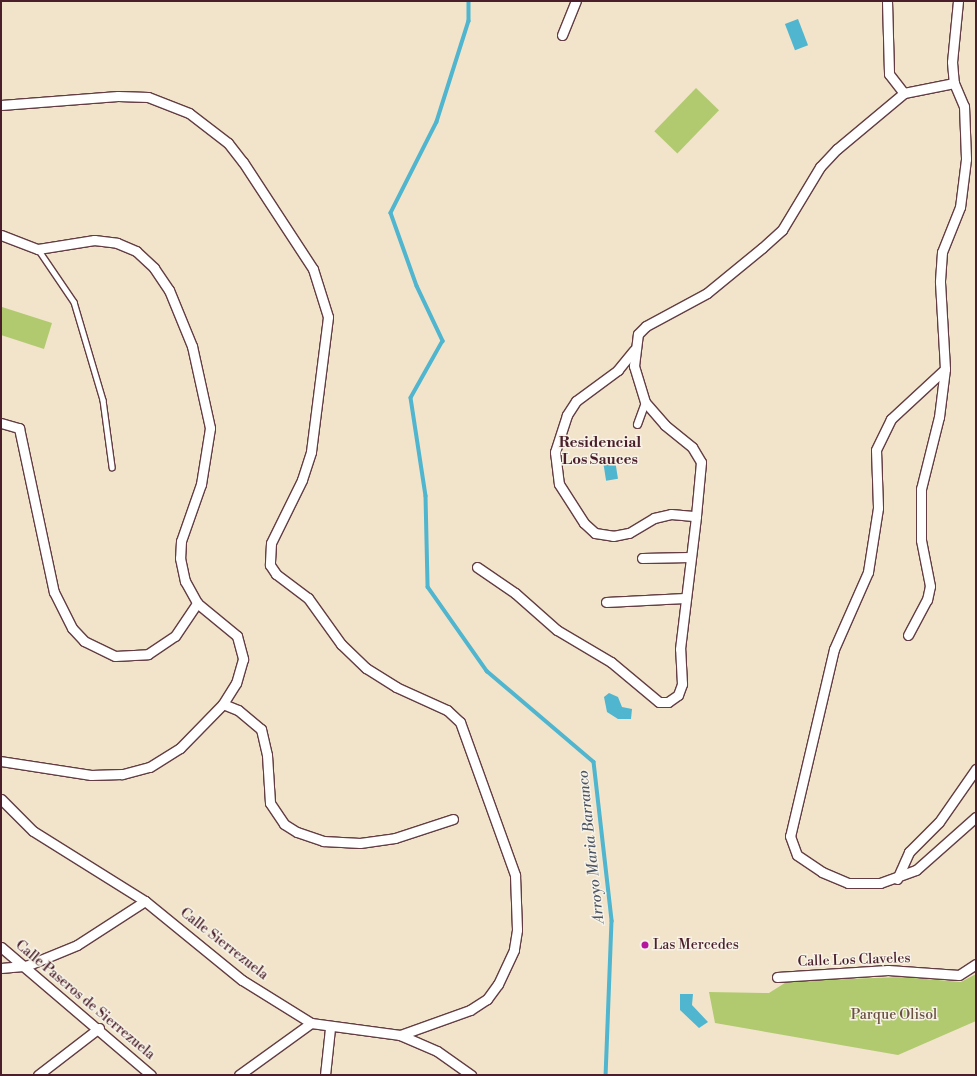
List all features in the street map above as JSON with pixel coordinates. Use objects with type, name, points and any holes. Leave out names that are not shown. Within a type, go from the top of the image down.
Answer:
[{"type":"street","points":[[562,35],[576,1]]},
{"type":"street","points":[[887,1],[887,64],[889,74],[904,93]]},
{"type":"street","points":[[908,635],[927,600],[930,586],[921,540],[921,489],[939,417],[945,369],[940,282],[942,252],[960,207],[966,159],[964,106],[954,83],[952,62],[958,1]]},
{"type":"street","points":[[477,567],[515,593],[557,630],[611,662],[660,702],[668,702],[678,695],[682,684],[680,649],[701,462],[692,447],[664,425],[645,402],[638,386],[634,350],[638,334],[646,326],[707,293],[782,230],[820,167],[904,93],[954,83]]},
{"type":"street","points":[[1,105],[141,97],[189,113],[218,135],[243,162],[313,269],[328,317],[312,446],[302,480],[271,543],[270,565],[276,574],[308,598],[341,644],[362,664],[396,688],[447,710],[460,722],[515,875],[518,930],[514,950],[498,984],[487,999],[470,1010],[400,1035]]},
{"type":"street","points":[[1,236],[38,249],[94,240],[116,243],[136,251],[169,290],[192,346],[210,428],[202,484],[181,547],[185,581],[197,604],[237,636],[241,647],[241,670],[223,704],[180,748],[166,758],[136,771],[91,775],[1,761]]},
{"type":"street","points":[[634,350],[618,370],[576,402],[567,415],[555,452],[560,484],[584,524],[595,533],[613,536],[629,533],[654,518],[671,514],[696,516]]},
{"type":"street","points":[[945,369],[891,420],[876,450],[878,508],[868,572],[834,649],[791,825],[792,847],[797,855],[822,872],[848,883],[866,885],[897,879],[916,870],[976,817]]},
{"type":"street","points":[[637,424],[645,402]]},
{"type":"street","points":[[1,423],[19,428],[54,592],[72,628],[84,641],[115,656],[148,654],[175,636],[197,604]]},
{"type":"street","points":[[642,558],[690,557]]},
{"type":"street","points":[[606,602],[685,598]]},
{"type":"street","points":[[223,704],[238,710],[260,729],[267,755],[270,803],[284,824],[297,832],[324,841],[360,843],[395,838],[453,819]]},
{"type":"street","points":[[897,879],[909,852],[939,822],[976,769]]},
{"type":"street","name":"Calle Sierrezuela","points":[[1,799],[33,831],[145,901],[242,980],[311,1023],[330,1028],[400,1035],[437,1051],[471,1075]]},
{"type":"street","points":[[1,968],[26,966],[77,945],[145,901]]},
{"type":"street","name":"Calle Paseros de Sierrezuela","points":[[1,947],[26,966],[99,1028],[151,1075]]},
{"type":"street","name":"Calle Los Claveles","points":[[776,977],[888,970],[959,975],[976,964]]},
{"type":"street","points":[[239,1075],[311,1023]]},
{"type":"street","points":[[38,1075],[99,1028]]},
{"type":"street","points":[[325,1075],[330,1028]]},
{"type":"lane","points":[[38,249],[74,302],[103,400],[112,467]]},
{"type":"green space","points":[[696,88],[719,110],[677,153],[654,131]]},
{"type":"green space","points":[[2,307],[52,323],[44,349],[1,335]]},
{"type":"green space","name":"Parque Olisol","points":[[976,974],[976,1021],[898,1055],[715,1023],[709,992],[769,993],[788,981],[903,977],[961,982]]},
{"type":"water","points":[[798,19],[808,45],[795,50],[785,24]]},
{"type":"water","points":[[615,460],[618,479],[606,481],[603,462]]},
{"type":"water","points":[[609,693],[618,697],[622,707],[632,709],[631,719],[618,719],[607,712],[604,697]]},
{"type":"water","points":[[680,994],[693,994],[692,1005],[708,1022],[699,1028],[680,1010]]},
{"type":"waterway","name":"Arroyo Maria Barranco","points":[[469,1],[469,21],[437,122],[391,213],[417,286],[443,341],[411,398],[426,496],[428,587],[487,671],[594,762],[612,921],[606,1075]]},
{"type":"place","name":"Las Mercedes","points":[[645,945]]},
{"type":"district","name":"Residencial Los Sauces","points":[[600,450]]}]
